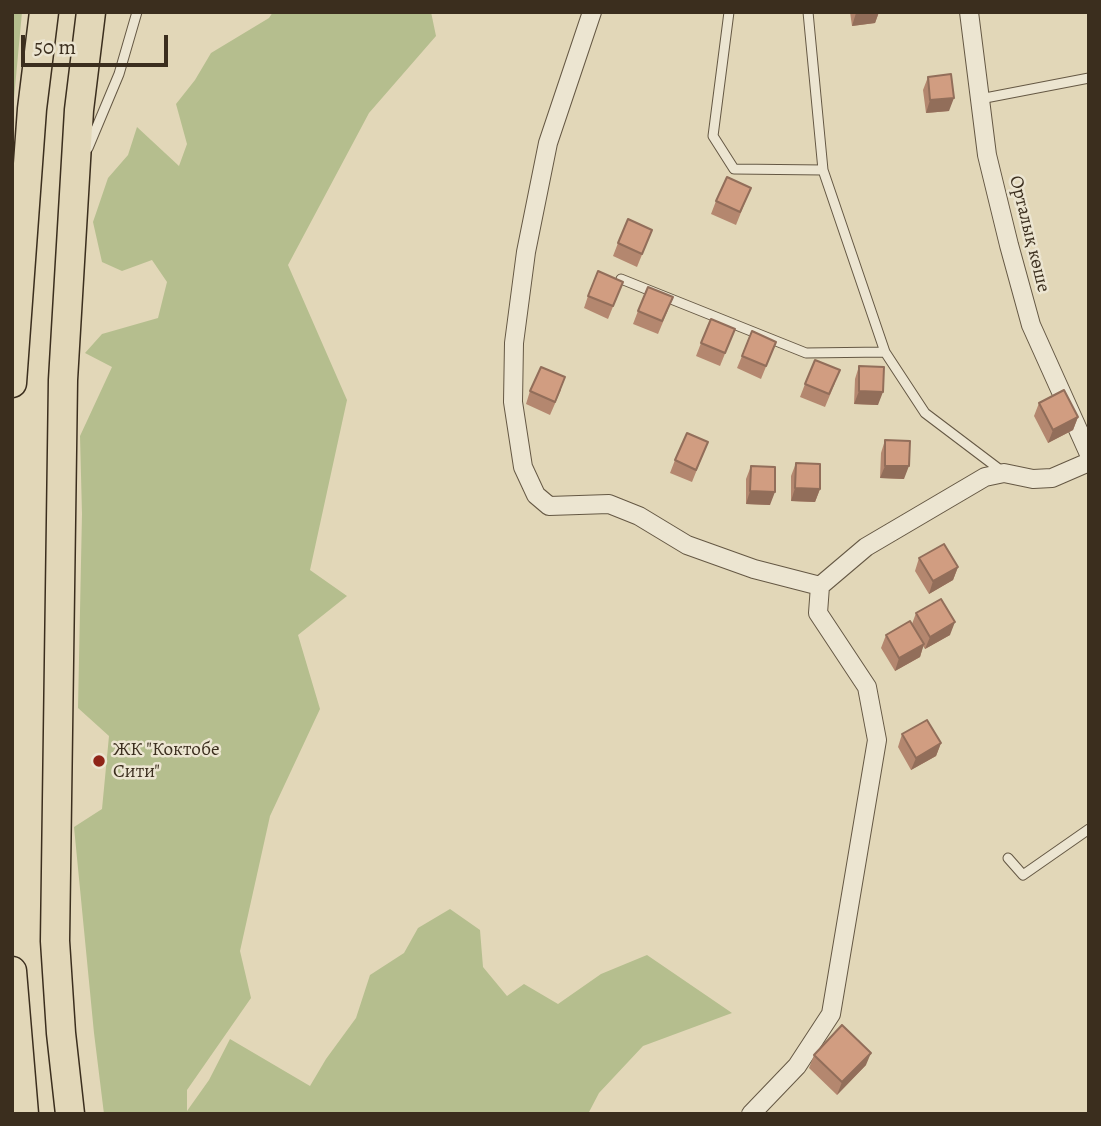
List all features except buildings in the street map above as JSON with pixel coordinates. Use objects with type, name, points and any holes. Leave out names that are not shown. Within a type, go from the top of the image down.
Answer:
[{"type":"main road","points":[[12,383],[32,109],[44,12]]},
{"type":"main road","points":[[70,1114],[55,941],[63,380],[79,110],[91,12]]},
{"type":"main road","points":[[12,971],[24,1114]]},
{"type":"street","points":[[592,12],[548,143],[526,252],[514,343],[513,402],[523,467],[536,495],[549,506],[609,504],[639,516],[687,545],[754,569],[820,586]]},
{"type":"street","name":"Орталық көше","points":[[969,12],[987,155],[1031,325],[1089,454]]},
{"type":"street","points":[[751,1114],[797,1066],[831,1014],[877,740],[867,687],[818,612],[820,586],[866,547],[985,477],[1004,473],[1033,480],[1052,478],[1089,462]]},
{"type":"lane","points":[[75,178],[119,74],[137,12]]},
{"type":"lane","points":[[729,12],[713,136],[734,169],[823,170]]},
{"type":"lane","points":[[808,12],[823,170],[885,352],[925,413],[1004,473]]},
{"type":"lane","points":[[980,99],[1089,78]]},
{"type":"lane","points":[[621,279],[806,353],[885,352]]},
{"type":"lane","points":[[1007,858],[1023,875],[1089,829]]},
{"type":"green space","points":[[12,12],[22,12],[12,120]]},
{"type":"green space","points":[[273,12],[431,12],[436,36],[369,113],[288,265],[347,400],[310,570],[347,596],[298,635],[320,709],[270,816],[240,951],[251,998],[187,1090],[187,1111],[209,1080],[230,1039],[310,1086],[356,1018],[370,975],[404,953],[418,928],[450,909],[480,930],[483,967],[507,996],[524,984],[558,1004],[601,974],[647,955],[732,1013],[643,1046],[599,1093],[588,1114],[104,1114],[74,827],[102,809],[109,736],[78,708],[82,514],[80,436],[112,367],[85,353],[102,334],[158,318],[167,282],[152,260],[122,271],[102,262],[93,222],[108,178],[128,155],[137,127],[179,166],[187,144],[176,104],[211,53],[269,18]]},
{"type":"place","name":"ЖК \"Коктобе Сити\"","points":[[99,761]]}]
